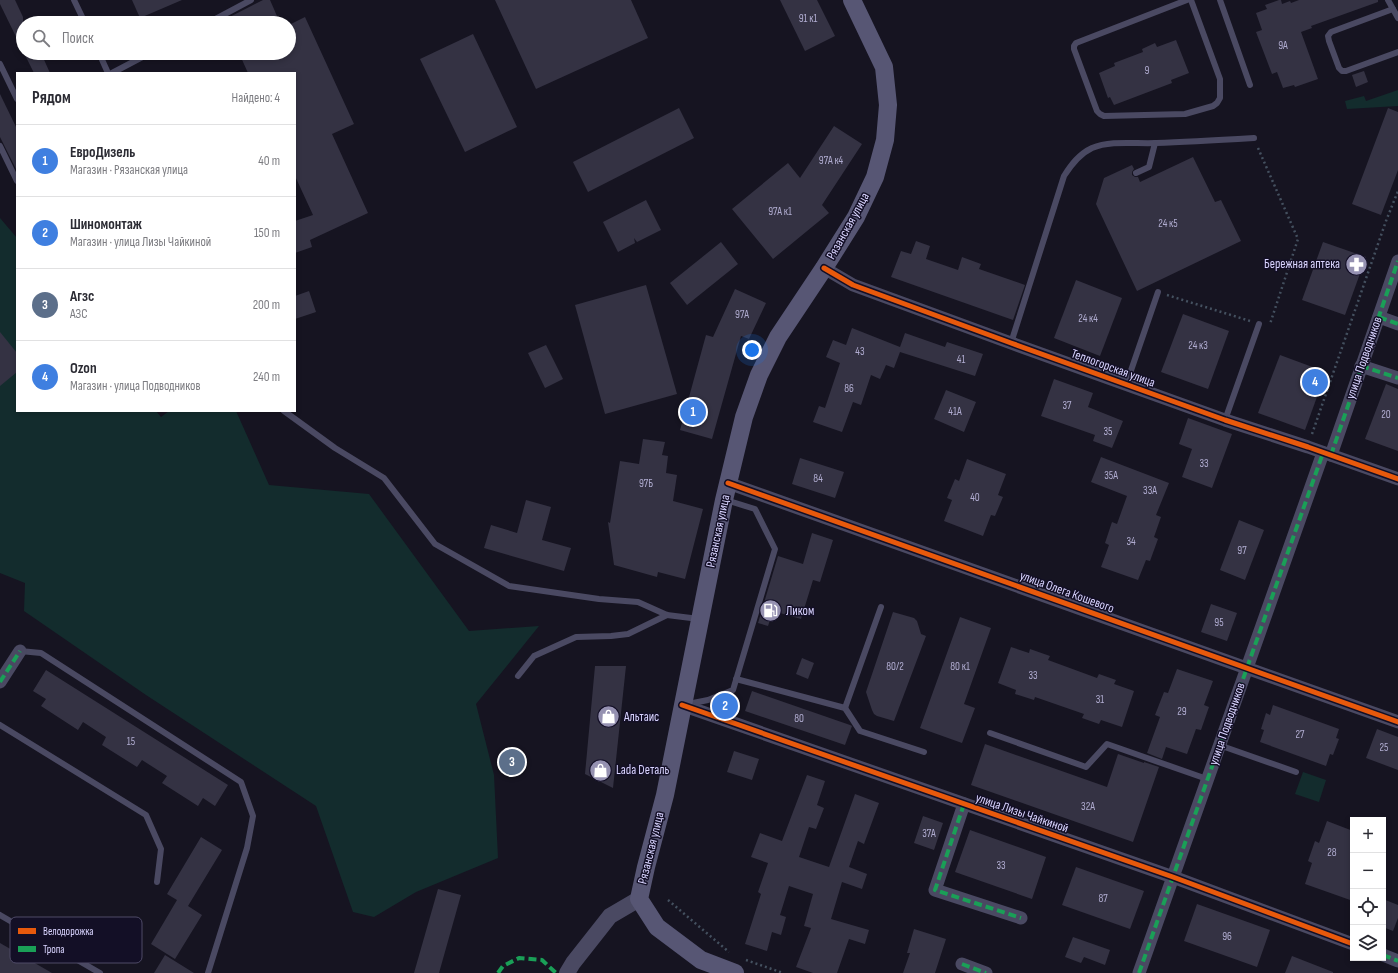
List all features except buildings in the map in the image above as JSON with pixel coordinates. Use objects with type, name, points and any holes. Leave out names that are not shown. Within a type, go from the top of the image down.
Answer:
[{"type":"main road","name":"Рязанская улица","points":[[639,899],[646,866],[665,795],[726,492],[744,417],[760,375],[778,337],[856,217],[875,177],[885,140],[888,105],[884,67],[852,0]]},
{"type":"main road","points":[[639,899],[657,927],[701,960],[738,965]]},
{"type":"street","name":"улица Подводников","points":[[1139,973],[1247,667],[1361,366],[1398,261]]},
{"type":"street","name":"Теплогорская улица","points":[[824,268],[853,285],[1010,343],[1225,420],[1308,447],[1398,479]]},
{"type":"street","points":[[1379,317],[1398,324]]},
{"type":"street","points":[[1361,366],[1398,378]]},
{"type":"street","name":"улица Олега Кошевого","points":[[726,492],[1247,667],[1398,722]]},
{"type":"street","points":[[0,682],[20,651]]},
{"type":"street","name":"улица Лизы Чайкиной","points":[[682,705],[1173,877],[1350,943]]},
{"type":"street","points":[[964,804],[935,890],[1021,918]]},
{"type":"street","name":"Рязанская улица","points":[[568,973],[573,963],[610,916],[639,899]]},
{"type":"street","points":[[1386,956],[1398,961]]},
{"type":"street","points":[[962,964],[986,973]]},
{"type":"lane","points":[[74,0],[82,16]]},
{"type":"lane","points":[[221,16],[251,0]]},
{"type":"lane","points":[[1186,0],[1076,43],[1074,49],[1100,114],[1104,116],[1185,114],[1212,106],[1217,103],[1220,98],[1220,79],[1191,0]]},
{"type":"lane","points":[[1220,0],[1250,85]]},
{"type":"lane","points":[[1388,0],[1398,18]]},
{"type":"lane","points":[[1393,9],[1331,32],[1328,36],[1339,68],[1342,71],[1346,71],[1398,52]]},
{"type":"lane","points":[[102,60],[108,72]]},
{"type":"lane","points":[[114,72],[137,60]]},
{"type":"lane","points":[[0,64],[16,97]]},
{"type":"lane","points":[[1010,343],[1064,176],[1081,155],[1092,148],[1120,143],[1155,143],[1254,138]]},
{"type":"lane","points":[[1136,173],[1149,167],[1155,143]]},
{"type":"lane","points":[[0,146],[16,179]]},
{"type":"lane","points":[[1126,385],[1158,292]]},
{"type":"lane","points":[[1225,420],[1259,324]]},
{"type":"lane","points":[[285,412],[335,448],[384,478],[435,544],[509,586],[599,599],[638,602],[667,615],[700,619]]},
{"type":"lane","points":[[682,705],[708,700],[733,690],[775,549],[755,509],[726,492]]},
{"type":"lane","points":[[845,708],[881,608]]},
{"type":"lane","points":[[518,676],[534,656],[576,637],[628,634],[667,615]]},
{"type":"lane","points":[[20,651],[41,653],[241,782],[253,816],[247,848],[208,973]]},
{"type":"lane","points":[[736,679],[845,708],[860,731],[924,752]]},
{"type":"lane","points":[[0,725],[146,815],[161,849],[157,882]]},
{"type":"lane","points":[[990,733],[1086,767],[1107,744],[1207,779]]},
{"type":"lane","points":[[1219,745],[1296,772]]},
{"type":"lane","points":[[0,915],[10,921]]},
{"type":"lane","points":[[83,963],[100,973]]},
{"type":"path","points":[[1158,292],[1269,327],[1298,239],[1254,138]]},
{"type":"path","points":[[1308,447],[1386,221],[1398,191]]},
{"type":"path","points":[[668,900],[732,955]]},
{"type":"path","points":[[738,965],[783,973]]},
{"type":"green space","points":[[1398,90],[1398,106],[1347,109],[1345,101],[1364,96],[1366,101]]},
{"type":"green space","points":[[0,218],[16,237],[16,412],[157,412],[161,417],[168,412],[236,412],[269,485],[369,494],[469,631],[539,626],[476,704],[494,775],[498,858],[416,892],[374,917],[353,912],[316,806],[146,695],[24,611],[25,583],[0,573]]},
{"type":"green space","points":[[1303,772],[1326,780],[1319,802],[1295,794]]},
{"type":"marked path","points":[[1331,455],[1398,261]]},
{"type":"marked path","points":[[1379,317],[1398,324]]},
{"type":"marked path","points":[[1361,366],[1398,378]]},
{"type":"marked path","points":[[1139,973],[1323,453]]},
{"type":"marked path","points":[[0,682],[20,651]]},
{"type":"marked path","points":[[964,804],[935,890],[1021,918]]},
{"type":"marked path","points":[[1386,956],[1398,961]]},
{"type":"marked path","points":[[498,973],[503,966],[519,958],[542,960],[556,973]]},
{"type":"marked path","points":[[962,964],[986,973]]},
{"type":"cycle path","points":[[824,268],[853,285],[1225,420],[1308,447],[1398,479]]},
{"type":"cycle path","points":[[728,483],[1398,722]]},
{"type":"cycle path","points":[[682,705],[1173,877],[1350,943]]},
{"type":"place","name":"Бережная аптека","points":[[1356,264]]},
{"type":"place","name":"Ozon","points":[[1315,382]]},
{"type":"place","name":"ЕвроДизель","points":[[693,412]]},
{"type":"place","name":"Ликом","points":[[770,611]]},
{"type":"place","name":"Шиномонтаж","points":[[725,706]]},
{"type":"place","name":"Альтаис","points":[[608,717]]},
{"type":"place","name":"Агзс","points":[[512,762]]},
{"type":"place","name":"Lada Dеталь","points":[[601,770]]}]
